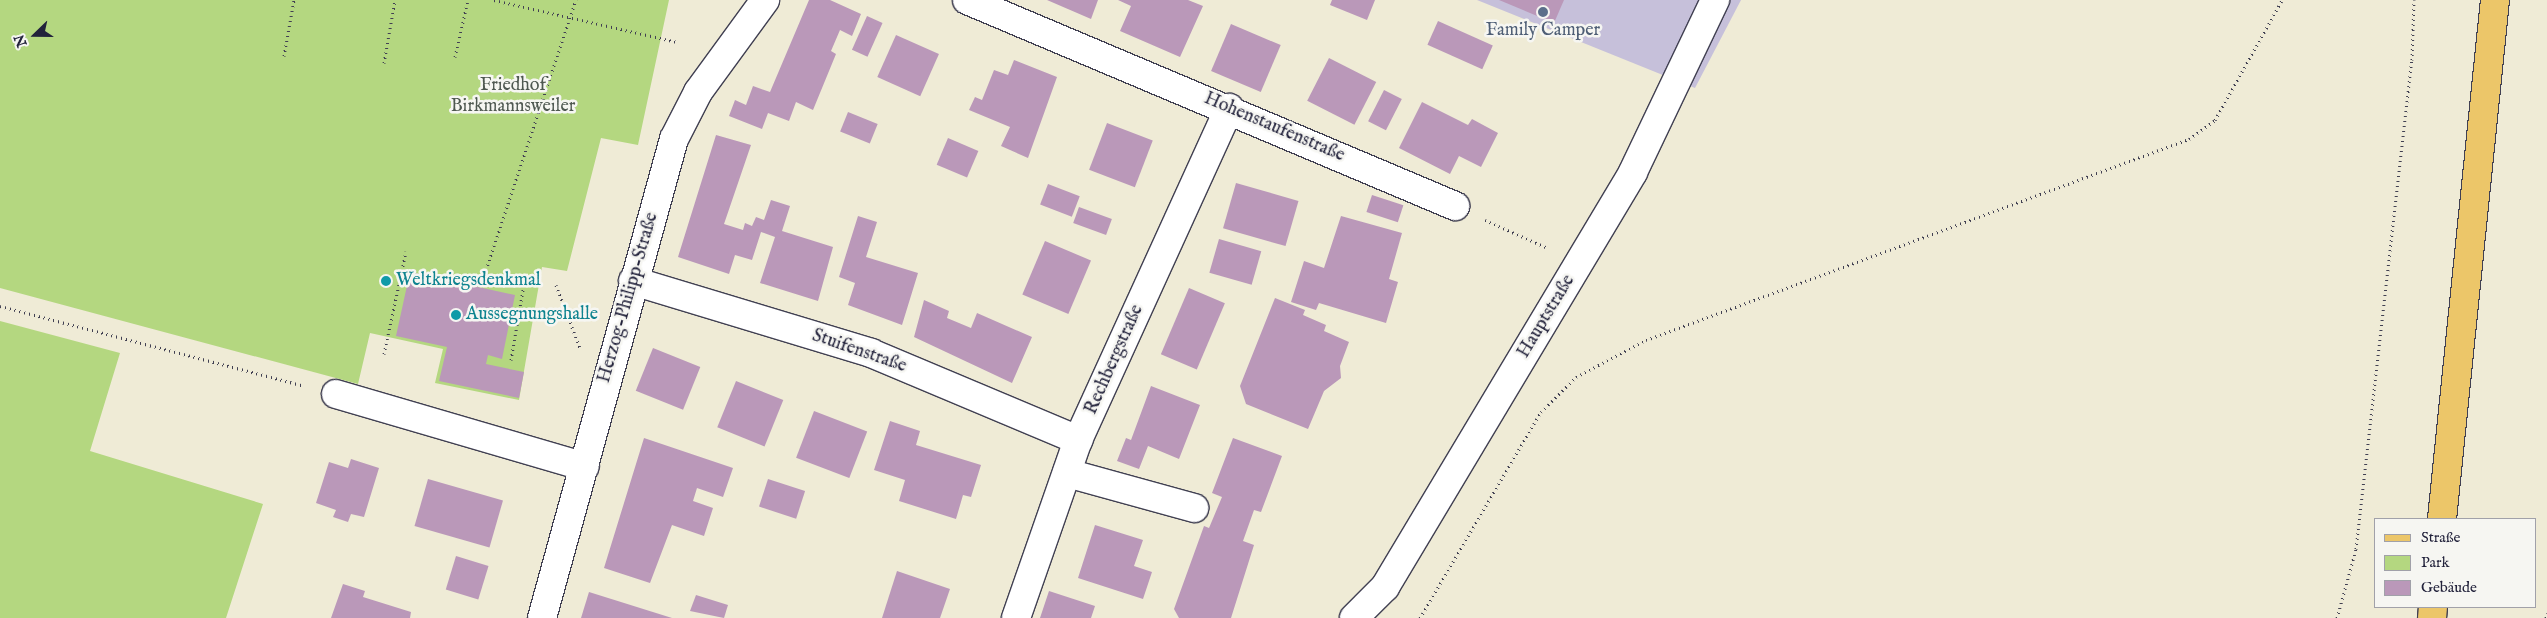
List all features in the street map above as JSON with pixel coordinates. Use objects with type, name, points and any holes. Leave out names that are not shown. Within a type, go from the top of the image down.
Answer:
[{"type":"main road","points":[[2442,518],[2495,0]]},
{"type":"street","name":"Herzog-Philipp-Straße","points":[[542,618],[585,467],[605,383],[674,138],[698,92],[765,0]]},
{"type":"street","name":"Hohenstaufenstraße","points":[[967,0],[1229,108],[1455,206]]},
{"type":"street","name":"Hauptstraße","points":[[1354,618],[1385,587],[1633,172],[1715,0]]},
{"type":"street","name":"Rechbergstraße","points":[[1016,618],[1078,440],[1229,108]]},
{"type":"street","name":"Stuifenstraße","points":[[634,280],[871,353],[1078,440]]},
{"type":"street","points":[[336,394],[585,467]]},
{"type":"street","points":[[1068,473],[1194,508]]},
{"type":"path","points":[[284,56],[294,0]]},
{"type":"path","points":[[384,63],[394,0]]},
{"type":"path","points":[[456,57],[468,0]]},
{"type":"path","points":[[494,0],[572,20],[677,42]]},
{"type":"path","points":[[486,270],[572,20],[576,0]]},
{"type":"path","points":[[1420,618],[1541,412],[1576,377],[1646,340],[2189,138],[2216,120],[2282,0]]},
{"type":"path","points":[[2338,618],[2356,549],[2412,60],[2414,0]]},
{"type":"path","points":[[1455,206],[1579,262]]},
{"type":"path","points":[[384,354],[406,251]]},
{"type":"path","points":[[511,360],[525,278]]},
{"type":"path","points":[[556,285],[584,358],[605,383]]},
{"type":"path","points":[[0,306],[336,394]]},
{"type":"path","points":[[2546,618],[2547,613]]},
{"type":"shaded area","points":[[1477,0],[1741,0],[1695,88]]},
{"type":"green space","name":"Friedhof Birkmannsweiler","points":[[0,0],[669,0],[638,145],[601,138],[567,271],[542,267],[519,400],[435,383],[443,349],[370,333],[358,384],[0,288]]},
{"type":"green space","points":[[0,321],[120,353],[90,451],[263,504],[226,618],[0,618]]},
{"type":"building","points":[[809,0],[830,0],[861,14],[852,36],[840,30],[831,51],[836,54],[813,110],[796,102],[789,121],[768,113],[762,129],[729,116],[735,100],[746,105],[753,86],[770,92]]},
{"type":"building","points":[[1047,0],[1098,0],[1091,19]]},
{"type":"building","points":[[1118,0],[1188,0],[1203,6],[1180,57],[1120,31],[1131,6]]},
{"type":"building","points":[[1332,0],[1375,0],[1367,20],[1330,5]]},
{"type":"building","name":"Family Camper","points":[[1499,0],[1564,0],[1554,23]]},
{"type":"building","points":[[867,16],[883,23],[867,57],[852,50]]},
{"type":"building","points":[[1438,21],[1493,45],[1482,69],[1427,45]]},
{"type":"building","points":[[1231,24],[1281,45],[1261,92],[1211,71]]},
{"type":"building","points":[[896,35],[939,54],[920,96],[877,77]]},
{"type":"building","points":[[1329,58],[1376,82],[1354,125],[1307,101]]},
{"type":"building","points":[[1014,60],[1057,77],[1028,158],[1001,146],[1010,127],[969,110],[975,97],[982,100],[994,70],[1008,75]]},
{"type":"building","points":[[1384,90],[1402,99],[1386,130],[1368,121]]},
{"type":"building","points":[[1422,102],[1468,125],[1472,119],[1498,133],[1481,167],[1459,156],[1450,174],[1399,148]]},
{"type":"building","points":[[848,112],[878,124],[870,143],[840,131]]},
{"type":"building","points":[[1107,123],[1153,141],[1135,187],[1089,170]]},
{"type":"building","points":[[716,135],[751,145],[724,224],[743,230],[745,223],[752,226],[756,217],[764,220],[771,200],[790,206],[782,231],[833,247],[818,301],[760,283],[775,237],[761,232],[752,260],[735,255],[729,274],[678,257]]},
{"type":"building","points":[[948,138],[978,151],[967,178],[937,165]]},
{"type":"building","points":[[1236,183],[1298,201],[1286,246],[1223,228]]},
{"type":"building","points":[[1048,184],[1080,196],[1072,217],[1040,205]]},
{"type":"building","points":[[1372,195],[1403,205],[1398,222],[1366,212]]},
{"type":"building","points":[[1079,207],[1112,219],[1106,235],[1073,223]]},
{"type":"building","points":[[858,216],[877,222],[866,257],[918,273],[902,325],[848,305],[855,283],[839,277]]},
{"type":"building","points":[[1341,216],[1402,233],[1389,279],[1398,282],[1386,323],[1319,303],[1316,310],[1291,302],[1304,261],[1324,268]]},
{"type":"building","points":[[1219,239],[1261,251],[1252,285],[1209,273]]},
{"type":"building","points":[[1045,241],[1091,261],[1068,314],[1022,294]]},
{"type":"building","name":"Aussegnungshalle","points":[[410,272],[515,295],[502,359],[488,355],[486,364],[524,372],[519,398],[439,381],[447,347],[396,336]]},
{"type":"building","points":[[1189,288],[1225,303],[1197,370],[1161,354]]},
{"type":"building","points":[[1275,298],[1305,310],[1303,315],[1326,325],[1324,331],[1349,342],[1340,366],[1341,378],[1324,391],[1308,429],[1246,404],[1240,386]]},
{"type":"building","points":[[924,300],[949,311],[947,318],[971,328],[977,313],[1032,337],[1012,383],[914,337]]},
{"type":"building","points":[[653,348],[700,367],[683,410],[636,391]]},
{"type":"building","points":[[736,381],[783,400],[765,446],[717,427]]},
{"type":"building","points":[[1151,386],[1200,405],[1179,459],[1148,446],[1139,469],[1117,461],[1126,438],[1131,440]]},
{"type":"building","points":[[814,411],[867,431],[849,478],[796,458]]},
{"type":"building","points":[[890,421],[920,431],[916,445],[981,465],[971,497],[963,495],[956,519],[899,501],[905,480],[874,470]]},
{"type":"building","points":[[644,438],[733,468],[723,497],[697,488],[693,501],[713,508],[704,536],[672,525],[650,583],[604,568]]},
{"type":"building","points":[[1233,438],[1282,456],[1261,512],[1254,510],[1243,541],[1254,545],[1231,618],[1179,618],[1174,609],[1204,526],[1209,528],[1222,497],[1212,493]]},
{"type":"building","points":[[351,459],[379,468],[364,517],[351,514],[348,522],[333,517],[336,510],[316,503],[329,462],[348,468]]},
{"type":"building","points":[[428,479],[503,500],[489,548],[414,526]]},
{"type":"building","points":[[768,479],[805,491],[796,519],[759,507]]},
{"type":"building","points":[[1095,525],[1143,540],[1134,566],[1152,572],[1143,599],[1078,578]]},
{"type":"building","points":[[456,556],[489,566],[478,599],[446,589]]},
{"type":"building","points":[[897,571],[950,589],[940,618],[882,618]]},
{"type":"building","points":[[343,584],[365,591],[363,597],[411,612],[410,618],[331,618]]},
{"type":"building","points":[[1049,591],[1095,606],[1091,618],[1040,618]]},
{"type":"building","points":[[589,592],[672,618],[581,618]]},
{"type":"building","points":[[696,595],[728,605],[724,618],[690,611]]},
{"type":"place","name":"Family Camper","points":[[1543,12]]},
{"type":"place","name":"Weltkriegsdenkmal","points":[[386,281]]},
{"type":"place","name":"Aussegnungshalle","points":[[456,315]]}]
